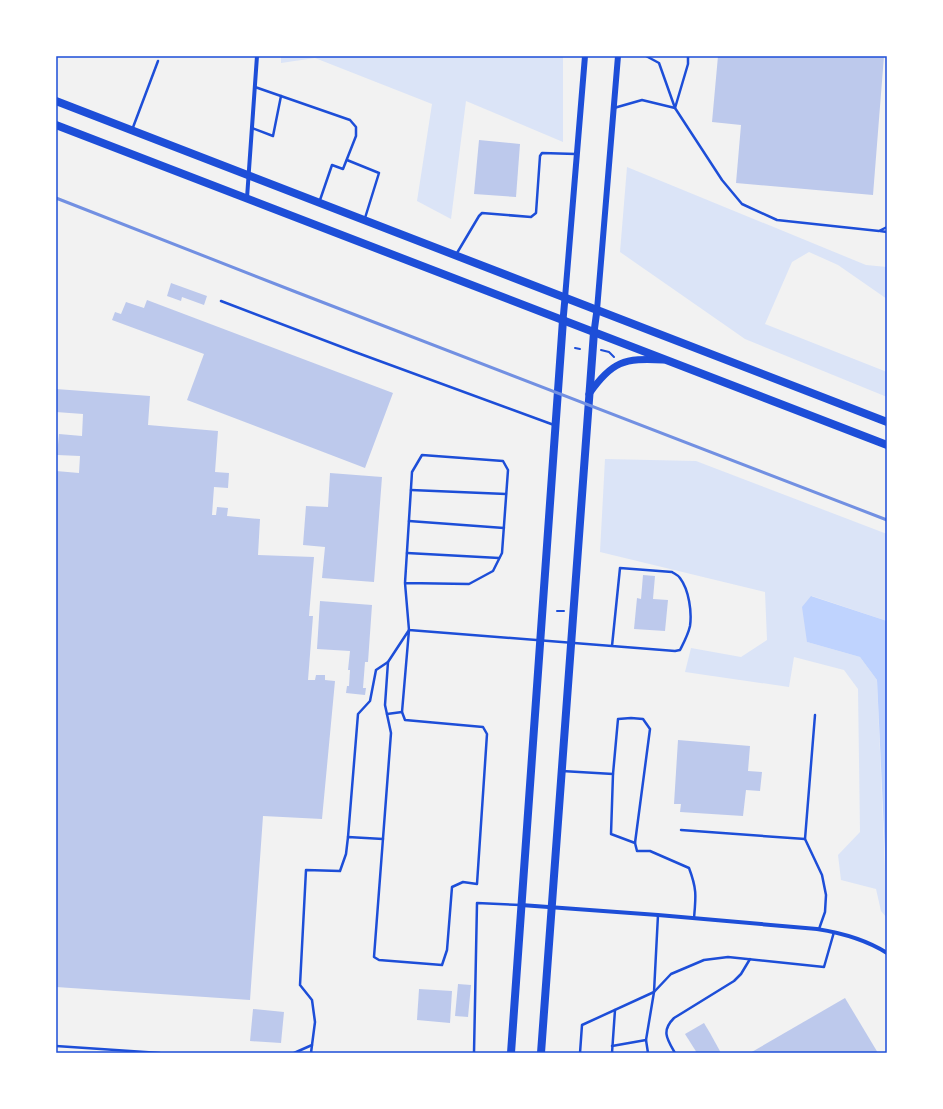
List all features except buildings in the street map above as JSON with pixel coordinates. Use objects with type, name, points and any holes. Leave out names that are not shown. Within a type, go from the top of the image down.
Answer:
[{"type":"main road","points":[[56,101],[887,422]]},
{"type":"main road","points":[[56,124],[887,445]]},
{"type":"main road","points":[[511,1053],[565,298]]},
{"type":"main road","points":[[541,1053],[589,394],[597,310]]},
{"type":"main road","points":[[589,394],[601,378],[613,367],[621,363],[640,359],[669,361]]},
{"type":"street","points":[[247,198],[257,56]]},
{"type":"street","points":[[565,298],[586,56]]},
{"type":"street","points":[[597,310],[618,56]]},
{"type":"street","points":[[521,905],[819,929],[857,938],[887,953]]},
{"type":"lane","points":[[646,56],[659,63],[675,108],[722,180],[742,204],[777,220],[887,232]]},
{"type":"lane","points":[[675,108],[688,64],[688,56]]},
{"type":"lane","points":[[132,130],[158,61]]},
{"type":"lane","points":[[255,87],[350,120],[356,127],[356,136],[343,169],[332,166],[319,203]]},
{"type":"lane","points":[[252,128],[273,136],[281,96]]},
{"type":"lane","points":[[614,108],[642,100],[675,108]]},
{"type":"lane","points":[[455,255],[482,213],[534,216],[536,213],[540,156],[542,153],[577,154]]},
{"type":"lane","points":[[347,160],[379,173],[365,220]]},
{"type":"lane","points":[[879,231],[887,227]]},
{"type":"lane","points":[[220,301],[557,426]]},
{"type":"lane","points":[[388,662],[384,705],[391,733],[374,957],[379,960],[442,965],[447,950],[452,887],[463,882],[477,884],[487,734],[484,727],[405,720],[402,712],[409,630],[405,583],[412,472],[422,455],[503,461],[508,470],[502,553],[493,571],[469,584],[405,583]]},
{"type":"lane","points":[[411,490],[506,494]]},
{"type":"lane","points":[[409,521],[504,528]]},
{"type":"lane","points":[[407,552],[499,558]]},
{"type":"lane","points":[[409,630],[571,644],[675,651],[680,650],[690,626],[690,611],[686,589],[680,576],[672,572],[620,568],[612,646]]},
{"type":"lane","points":[[311,1053],[315,1022],[312,1000],[300,985],[306,870],[340,871],[346,854],[348,838],[358,714],[370,701],[376,670],[388,662],[409,630]]},
{"type":"lane","points":[[387,714],[402,712]]},
{"type":"lane","points":[[815,716],[805,839],[822,876],[826,895],[825,912],[819,929]]},
{"type":"lane","points":[[635,843],[611,834],[613,774],[618,719],[643,719],[650,729],[635,843],[637,851],[650,852],[689,868],[694,880],[696,894],[694,918]]},
{"type":"lane","points":[[562,771],[613,774]]},
{"type":"lane","points":[[681,830],[805,839]]},
{"type":"lane","points":[[348,838],[383,838]]},
{"type":"lane","points":[[474,1053],[477,903],[521,905]]},
{"type":"lane","points":[[648,1053],[646,1040],[654,992],[658,915]]},
{"type":"lane","points":[[580,1053],[582,1025],[654,992],[671,974],[704,960],[728,957],[824,967],[834,932]]},
{"type":"lane","points":[[675,1053],[666,1033],[668,1023],[734,981],[741,974],[750,959]]},
{"type":"lane","points":[[612,1053],[615,1010]]},
{"type":"lane","points":[[612,1046],[646,1040]]},
{"type":"lane","points":[[294,1053],[312,1045]]},
{"type":"lane","points":[[56,1046],[120,1052],[160,1053]]},
{"type":"path","points":[[574,348],[580,349]]},
{"type":"path","points":[[601,350],[609,352],[615,358]]},
{"type":"path","points":[[557,611],[565,611]]},
{"type":"shaded area","points":[[281,56],[563,56],[563,142],[466,101],[451,219],[417,201],[432,104],[315,58],[281,63]]},
{"type":"shaded area","points":[[627,167],[866,265],[887,267],[887,299],[838,265],[809,252],[792,262],[765,324],[887,372],[887,397],[745,339],[620,252]]},
{"type":"shaded area","points":[[605,459],[696,461],[887,534],[887,621],[812,596],[807,642],[860,657],[877,680],[887,918],[881,911],[876,889],[841,880],[838,855],[860,832],[858,689],[844,670],[794,657],[789,687],[685,672],[691,648],[741,657],[767,640],[765,592],[600,552]]},
{"type":"water","points":[[811,596],[887,621],[887,896],[877,680],[860,657],[807,642],[802,607]]},
{"type":"railway","points":[[56,198],[887,520]]}]
